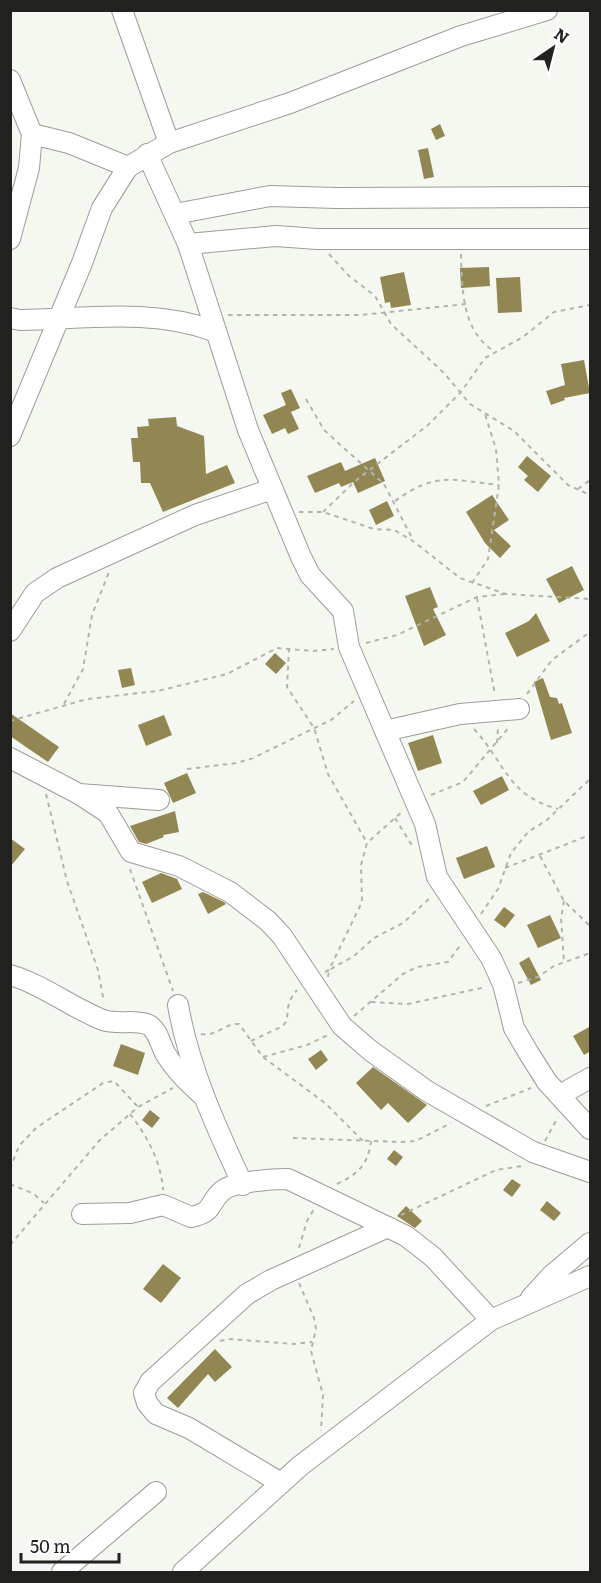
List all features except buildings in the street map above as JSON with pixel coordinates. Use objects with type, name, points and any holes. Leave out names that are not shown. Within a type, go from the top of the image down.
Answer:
[{"type":"street","points":[[122,10],[169,143]]},
{"type":"street","points":[[10,436],[82,263],[102,207],[128,167],[169,143],[290,103],[461,36],[547,10]]},
{"type":"street","points":[[10,81],[16,109],[32,134],[29,168],[10,239]]},
{"type":"street","points":[[32,134],[69,142],[128,167]]},
{"type":"street","points":[[147,154],[188,244],[248,430],[272,489],[310,575],[343,611],[349,647],[415,801],[432,847],[437,877],[472,927],[503,984],[514,1028],[558,1093],[591,1129]]},
{"type":"street","points":[[176,214],[270,196],[591,197]]},
{"type":"street","points":[[188,244],[276,236],[317,239],[591,239]]},
{"type":"street","points":[[10,318],[20,321],[160,316],[190,322],[212,323]]},
{"type":"street","points":[[10,598],[45,585],[195,515],[272,489]]},
{"type":"street","points":[[10,631],[27,602],[45,585]]},
{"type":"street","points":[[385,731],[460,714],[519,709]]},
{"type":"street","points":[[10,758],[42,777],[79,794],[108,813],[128,849],[134,853],[170,861],[230,892],[282,936],[342,1026],[396,1070],[448,1106],[538,1154],[591,1172]]},
{"type":"street","points":[[79,794],[159,800]]},
{"type":"street","points":[[10,975],[40,985],[71,1005],[99,1018],[118,1024],[143,1023],[154,1028],[166,1054],[186,1081],[203,1096]]},
{"type":"street","points":[[154,1028],[178,1005]]},
{"type":"street","points":[[178,1005],[183,1034],[203,1096],[243,1185]]},
{"type":"street","points":[[558,1093],[591,1078]]},
{"type":"street","points":[[82,1214],[130,1212],[163,1205],[185,1216],[195,1216],[209,1210],[218,1196],[227,1188],[271,1179],[288,1179],[406,1236],[433,1257],[491,1320]]},
{"type":"street","points":[[281,1483],[189,1428],[156,1414],[147,1403],[144,1393],[150,1382],[231,1306],[271,1280],[388,1227]]},
{"type":"street","points":[[524,1305],[551,1276],[591,1243]]},
{"type":"street","points":[[183,1572],[325,1446],[491,1320],[591,1276]]},
{"type":"street","points":[[62,1572],[156,1492]]},
{"type":"path","points":[[317,239],[340,267],[375,296],[384,314],[470,404],[514,431],[557,476],[591,495]]},
{"type":"path","points":[[461,240],[466,304],[475,336],[495,352]]},
{"type":"path","points":[[212,323],[384,314],[466,304]]},
{"type":"path","points":[[323,512],[368,471],[428,425],[461,392],[474,370],[495,352],[523,337],[554,312],[591,305]]},
{"type":"path","points":[[306,399],[324,430],[380,480],[394,501],[413,541]]},
{"type":"path","points":[[472,583],[488,559],[499,484],[496,449],[485,414]]},
{"type":"path","points":[[394,501],[415,488],[443,478],[499,484]]},
{"type":"path","points":[[578,489],[591,480]]},
{"type":"path","points":[[284,513],[323,512],[374,529],[394,530],[413,541],[460,579],[492,587],[506,594]]},
{"type":"path","points":[[64,704],[83,669],[92,615],[119,551]]},
{"type":"path","points":[[10,721],[64,704],[118,693],[172,688],[226,674],[268,651],[289,648],[313,651],[349,647],[397,635],[477,597],[506,594],[591,599]]},
{"type":"path","points":[[477,597],[497,710],[497,743]]},
{"type":"path","points":[[289,648],[287,687],[314,728],[328,774],[367,843]]},
{"type":"path","points":[[187,769],[237,763],[331,720],[368,690]]},
{"type":"path","points":[[460,714],[483,738],[519,790],[541,804],[559,809]]},
{"type":"path","points":[[42,777],[67,881],[98,970],[104,997],[99,1018]]},
{"type":"path","points":[[263,1057],[306,1045],[342,1026],[403,974],[417,968],[448,962],[498,889],[511,853],[528,832],[559,809],[591,779]]},
{"type":"path","points":[[329,970],[362,902],[361,865],[367,843],[415,801]]},
{"type":"path","points":[[506,868],[591,835]]},
{"type":"path","points":[[128,849],[128,864],[178,1005]]},
{"type":"path","points":[[540,856],[564,901],[591,926]]},
{"type":"path","points":[[251,1041],[283,1026],[289,1000],[310,980],[354,956],[374,938],[403,923],[423,902],[444,887]]},
{"type":"path","points":[[564,901],[561,918],[564,962]]},
{"type":"path","points":[[371,1002],[408,1004],[528,981],[564,962],[591,953]]},
{"type":"path","points":[[183,1034],[210,1036],[235,1024],[241,1027],[263,1057],[325,1103],[363,1141]]},
{"type":"path","points":[[10,1169],[19,1146],[36,1128],[103,1083],[114,1081],[138,1107]]},
{"type":"path","points":[[10,1245],[99,1142],[138,1107],[186,1081]]},
{"type":"path","points":[[294,1138],[363,1141],[416,1140],[467,1116],[558,1093]]},
{"type":"path","points":[[388,1227],[401,1215],[419,1204],[462,1188],[496,1170],[524,1165],[538,1154],[558,1093]]},
{"type":"path","points":[[130,1114],[146,1135],[158,1164],[163,1205]]},
{"type":"path","points":[[325,1446],[321,1431],[323,1395],[311,1351],[316,1329],[314,1318],[297,1279],[297,1268],[307,1221],[323,1194],[352,1177],[364,1166],[371,1141]]},
{"type":"path","points":[[10,1184],[34,1194],[44,1203]]},
{"type":"path","points":[[191,1345],[206,1346],[229,1338],[294,1344],[312,1342]]}]
